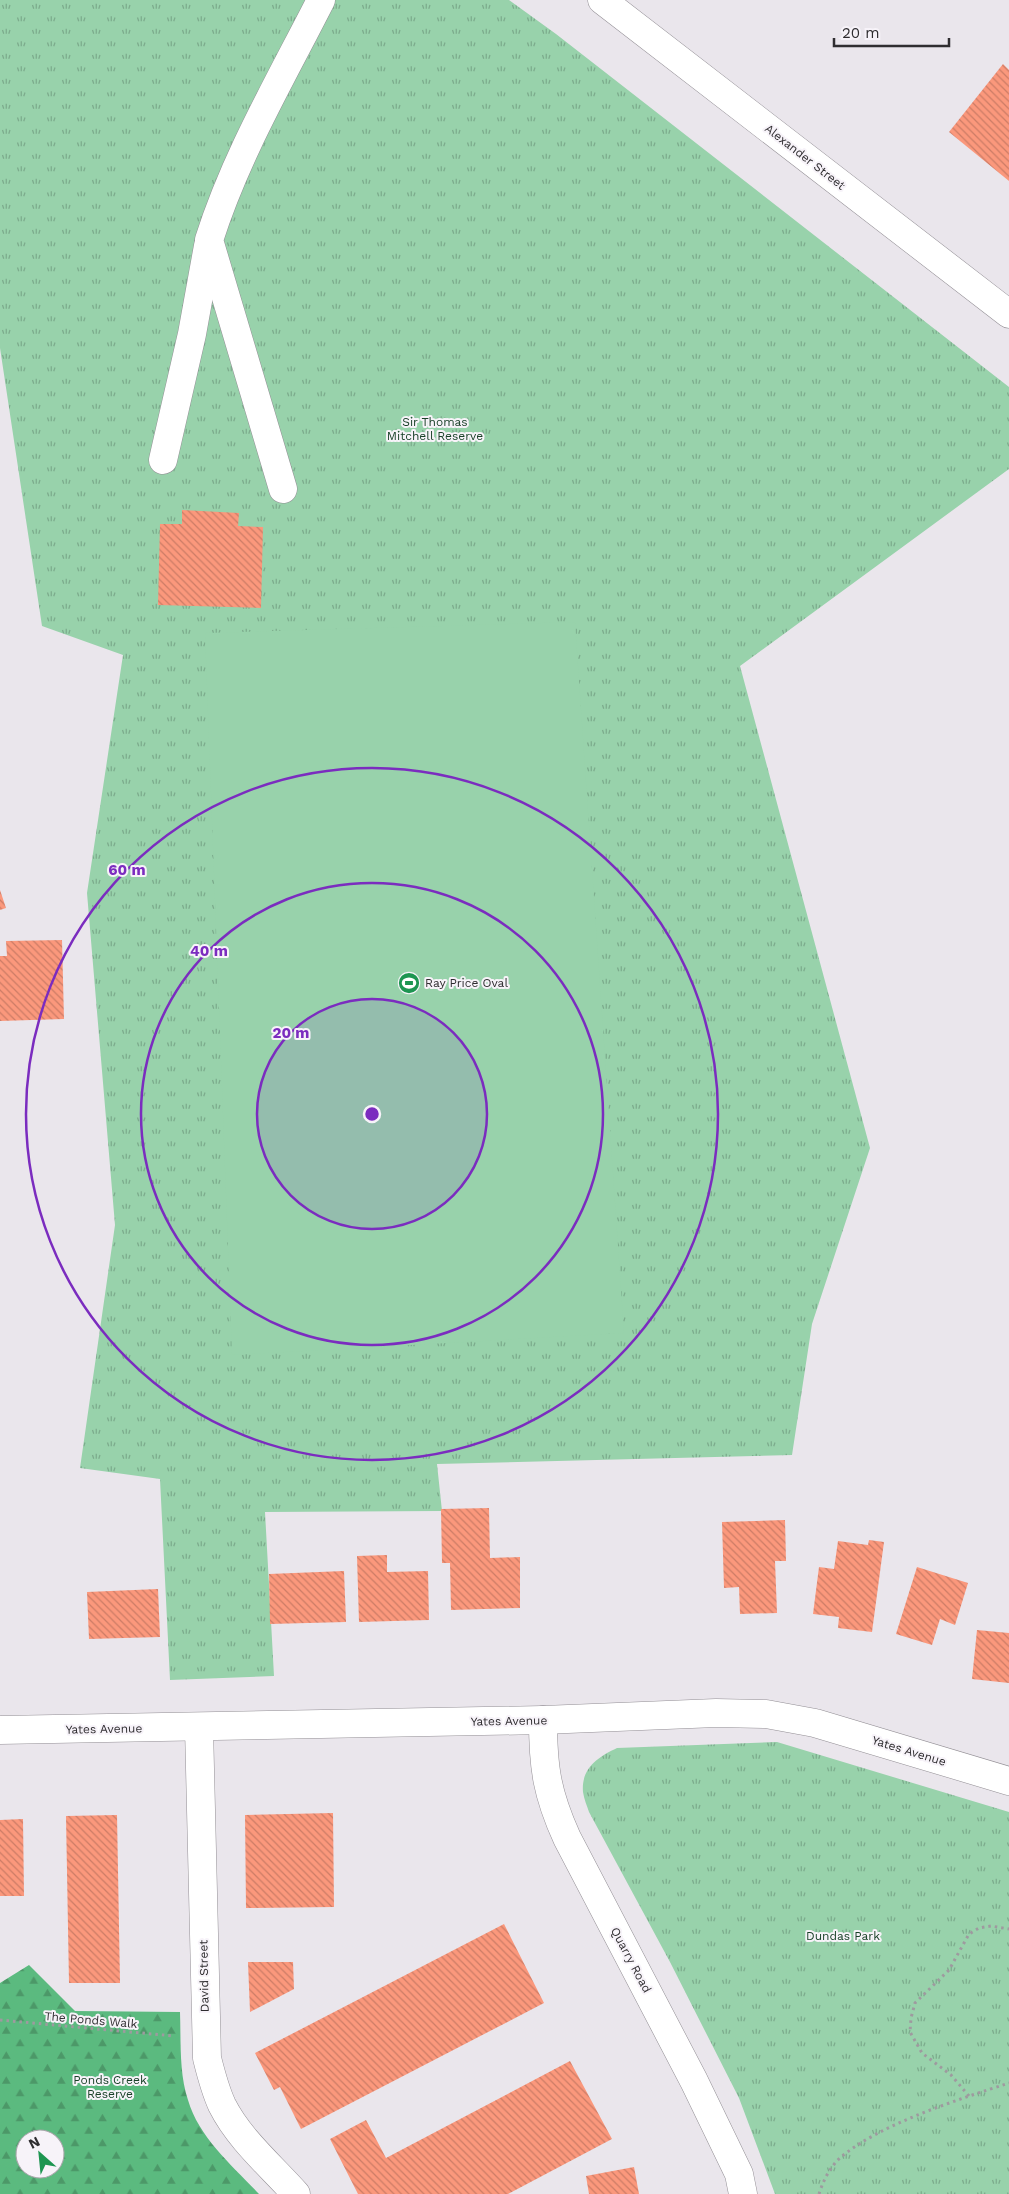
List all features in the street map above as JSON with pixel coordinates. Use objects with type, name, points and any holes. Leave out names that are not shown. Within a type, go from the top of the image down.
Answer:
[{"type":"street","points":[[163,460],[192,334],[209,240],[220,207],[238,161],[322,0]]},
{"type":"street","name":"Alexander Street","points":[[602,0],[1009,314]]},
{"type":"street","points":[[209,240],[283,488]]},
{"type":"street","name":"Yates Avenue","points":[[0,1730],[766,1714],[815,1723],[1009,1781]]},
{"type":"street","name":"Quarry Road","points":[[543,1720],[543,1756],[546,1781],[553,1808],[566,1838],[694,2081],[738,2174],[743,2194]]},
{"type":"street","name":"David Street","points":[[199,1727],[207,2058],[212,2079],[228,2114],[238,2130],[296,2194]]},
{"type":"path","points":[[969,2096],[950,2075],[922,2052],[910,2032],[910,2018],[915,2003],[949,1970],[969,1934],[979,1928],[991,1926],[1009,1929]]},
{"type":"path","name":"The Ponds Walk","points":[[0,2020],[181,2036]]},
{"type":"path","points":[[818,2194],[822,2183],[840,2158],[858,2146],[900,2124],[1009,2082]]},
{"type":"green space","name":"Sir Thomas Mitchell Reserve","points":[[0,0],[509,0],[556,34],[1009,387],[1009,469],[740,666],[870,1148],[812,1324],[792,1455],[437,1464],[442,1511],[265,1512],[274,1676],[170,1680],[160,1479],[80,1468],[115,1225],[87,893],[123,655],[42,626],[0,348]]},
{"type":"green space","name":"Ray Price Oval","points":[[575,622],[624,1333],[232,1355],[205,633]]},
{"type":"green space","name":"Dundas Park","points":[[777,1742],[1009,1812],[1009,2194],[775,2194],[739,2098],[670,1962],[589,1812],[583,1792],[583,1784],[592,1764],[603,1755],[617,1748]]},
{"type":"green space","name":"Ponds Creek Reserve","points":[[29,1965],[75,2011],[180,2012],[183,2079],[193,2114],[208,2139],[259,2194],[0,2194],[0,1983]]},
{"type":"building","points":[[1003,64],[1009,70],[1009,181],[949,132]]},
{"type":"building","points":[[182,510],[239,513],[238,526],[263,527],[261,608],[158,605],[160,524],[182,524]]},
{"type":"building","points":[[0,890],[6,908],[0,910]]},
{"type":"building","points":[[62,940],[64,1019],[0,1021],[0,956],[7,956],[6,941]]},
{"type":"building","points":[[489,1508],[490,1558],[520,1557],[520,1608],[451,1610],[450,1563],[442,1563],[441,1509]]},
{"type":"building","points":[[785,1520],[786,1561],[775,1561],[777,1613],[740,1614],[739,1587],[724,1588],[722,1522]]},
{"type":"building","points":[[869,1540],[884,1542],[872,1632],[838,1628],[839,1617],[813,1614],[819,1567],[834,1569],[838,1541],[868,1545]]},
{"type":"building","points":[[387,1555],[387,1572],[428,1571],[429,1620],[359,1622],[357,1556]]},
{"type":"building","points":[[917,1567],[968,1583],[955,1625],[940,1619],[932,1645],[896,1634]]},
{"type":"building","points":[[344,1571],[346,1622],[270,1624],[269,1574]]},
{"type":"building","points":[[158,1589],[160,1637],[89,1639],[87,1592]]},
{"type":"building","points":[[977,1630],[1009,1633],[1009,1683],[972,1679]]},
{"type":"building","points":[[333,1813],[334,1907],[246,1908],[245,1815]]},
{"type":"building","points":[[117,1815],[120,1983],[69,1983],[66,1816]]},
{"type":"building","points":[[23,1819],[24,1896],[0,1896],[0,1820]]},
{"type":"building","points":[[504,1924],[544,2003],[301,2129],[280,2087],[274,2090],[255,2053]]},
{"type":"building","points":[[248,1962],[293,1962],[294,1989],[250,2012]]},
{"type":"building","points":[[570,2061],[612,2139],[508,2194],[358,2194],[330,2139],[366,2120],[386,2158]]},
{"type":"building","points":[[634,2167],[639,2194],[589,2194],[586,2176]]},
{"type":"place","name":"Ray Price Oval","points":[[409,983]]}]
